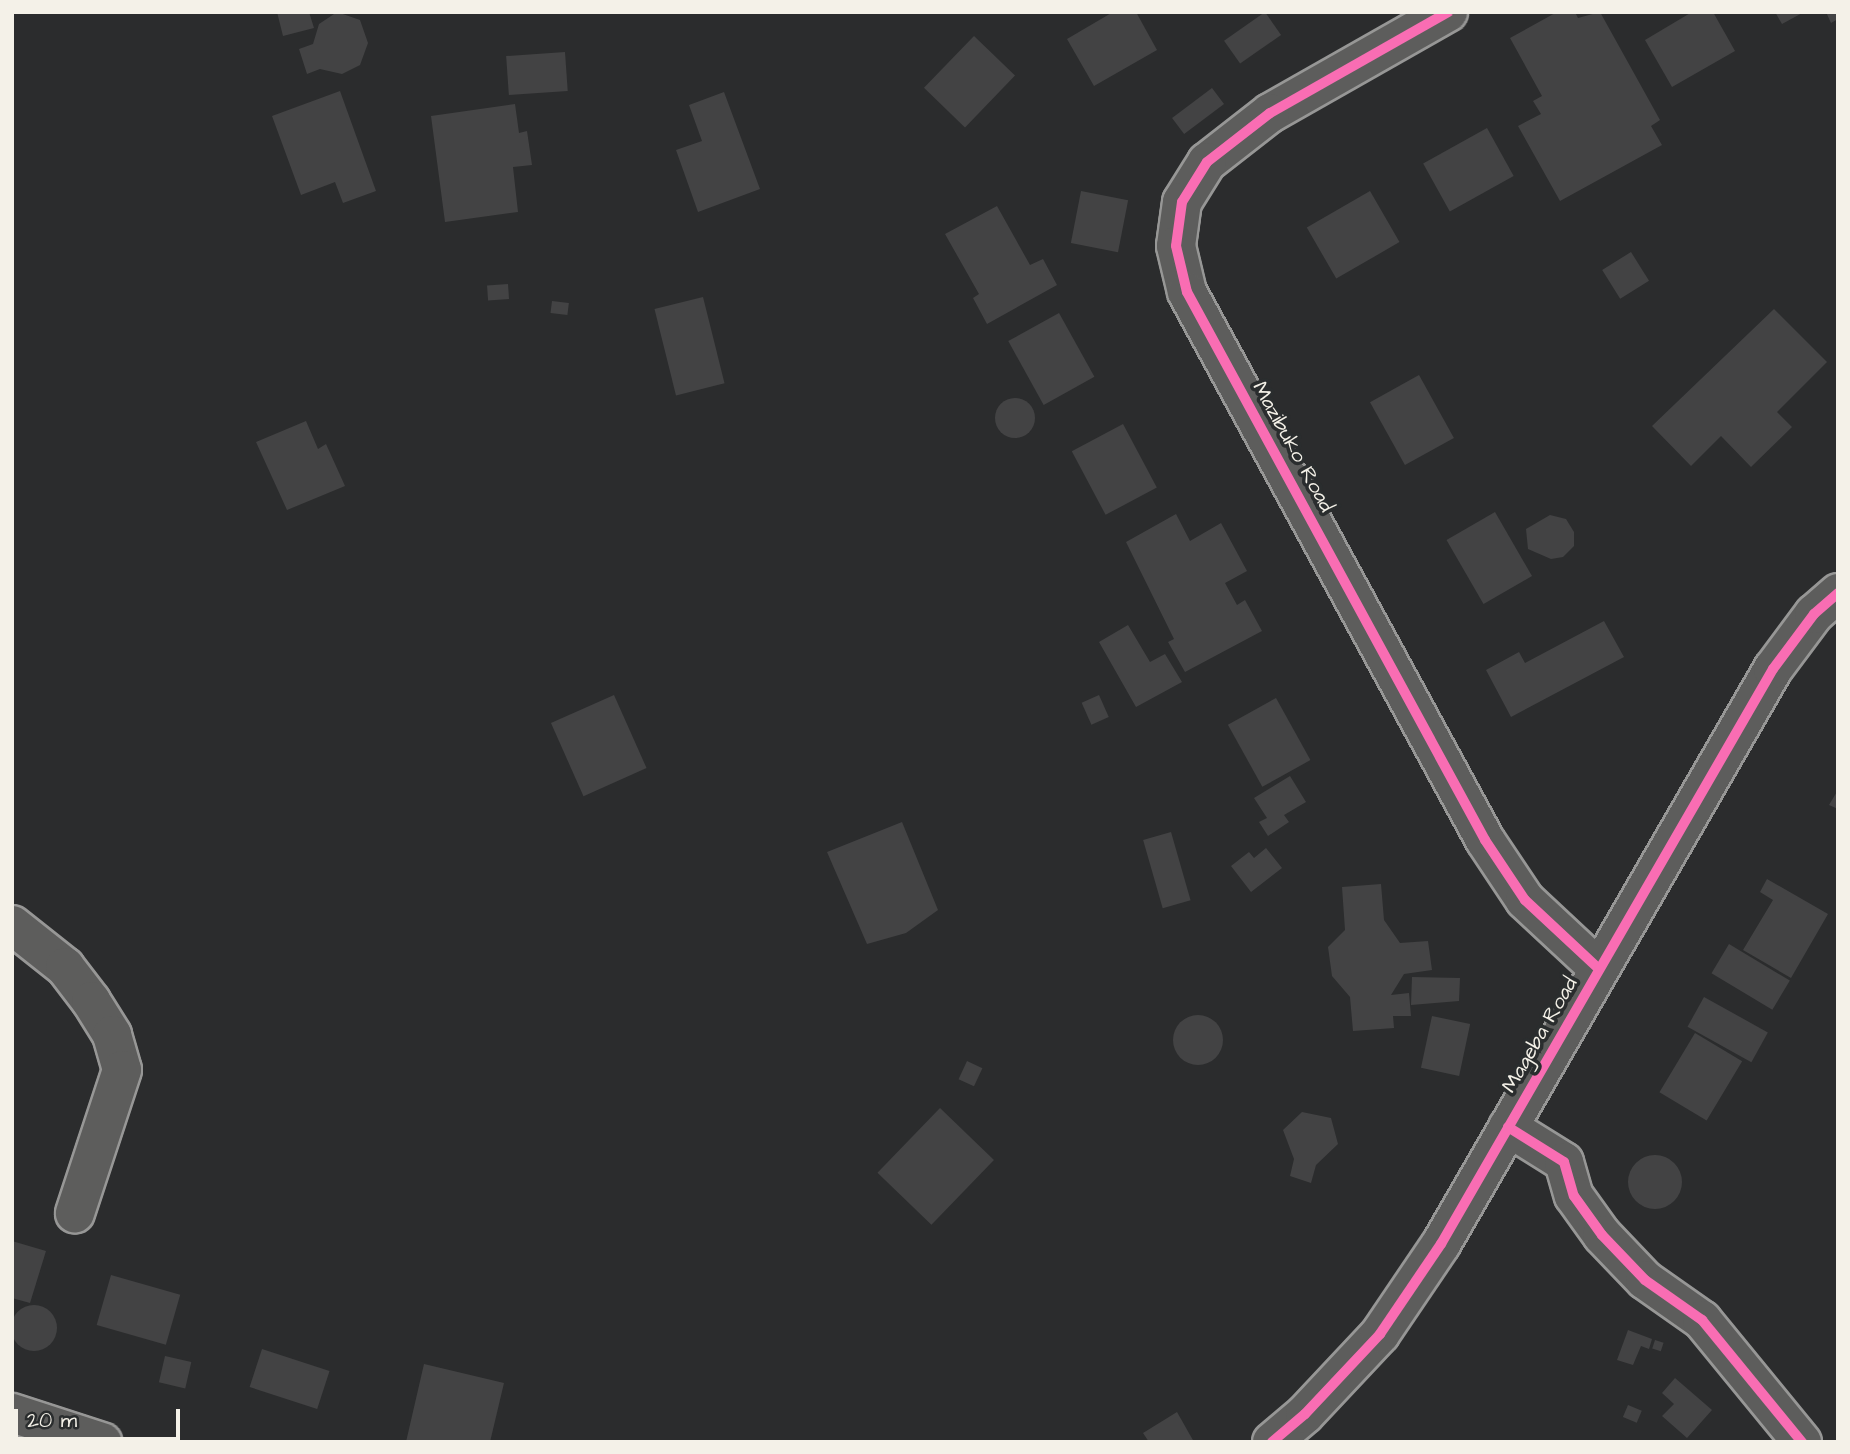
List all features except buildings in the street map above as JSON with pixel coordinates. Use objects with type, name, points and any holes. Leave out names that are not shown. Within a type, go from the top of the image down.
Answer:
[{"type":"street","name":"Mazibuko Road","points":[[1448,12],[1269,113],[1207,162],[1182,202],[1176,246],[1187,292],[1485,840],[1525,900],[1600,969]]},
{"type":"street","name":"Mageba Road","points":[[1272,1442],[1305,1414],[1380,1334],[1441,1244],[1773,669],[1814,614],[1838,593]]},
{"type":"street","points":[[12,925],[65,967],[91,1001],[112,1035],[122,1070],[75,1213]]},
{"type":"street","points":[[1508,1127],[1564,1162],[1574,1196],[1602,1235],[1645,1280],[1702,1320],[1801,1442]]},
{"type":"street","points":[[12,1413],[102,1442]]},
{"type":"cycle path","points":[[1448,12],[1270,113],[1207,162],[1182,202],[1176,246],[1187,292],[1485,840],[1525,900],[1599,969]]},
{"type":"cycle path","points":[[1272,1442],[1305,1414],[1380,1334],[1441,1244],[1773,669],[1814,614],[1838,593]]},
{"type":"cycle path","points":[[1508,1127],[1564,1162],[1574,1196],[1602,1235],[1645,1280],[1702,1320],[1802,1442]]}]
